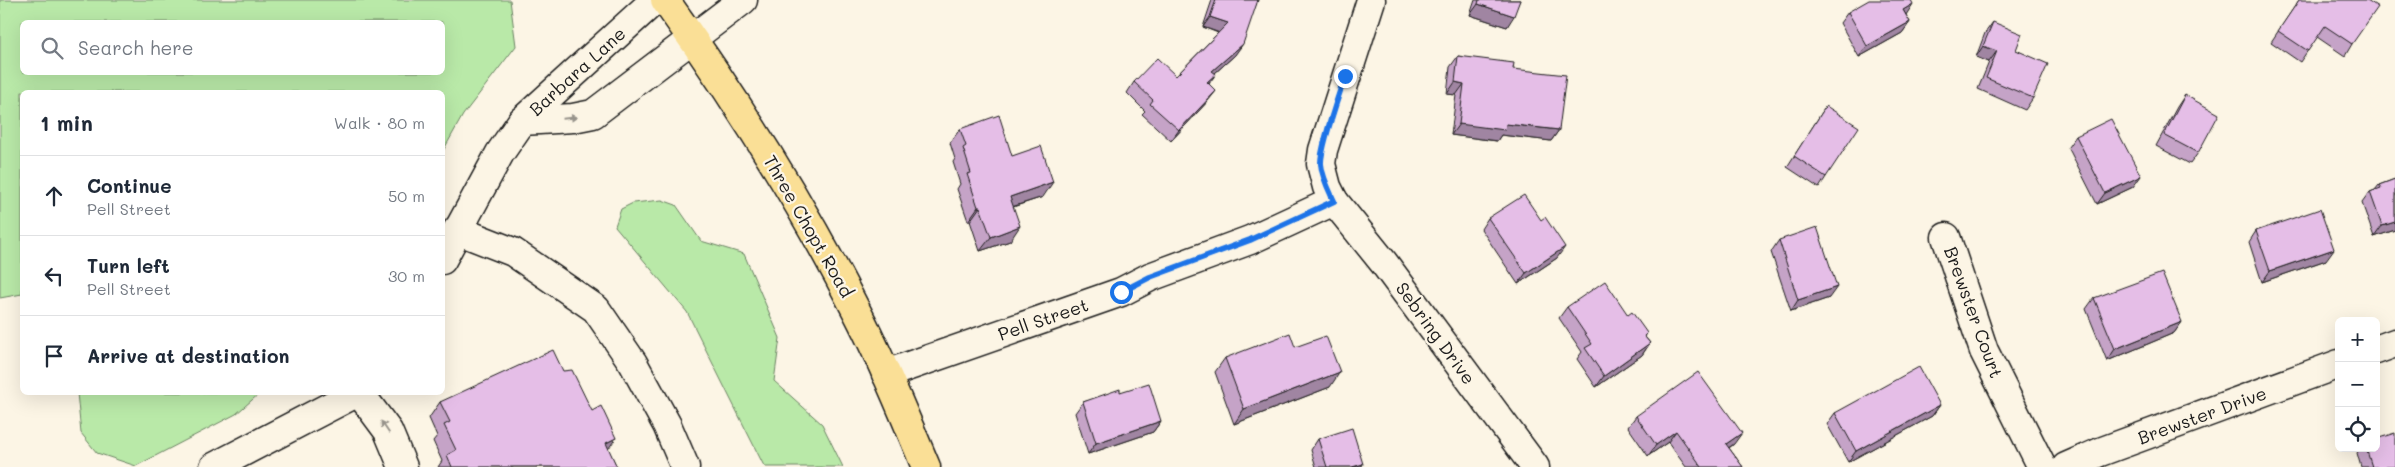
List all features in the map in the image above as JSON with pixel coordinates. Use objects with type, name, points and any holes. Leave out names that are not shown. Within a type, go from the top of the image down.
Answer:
[{"type":"main road","name":"Three Chopt Road","points":[[665,0],[692,37],[762,143],[818,238],[858,313],[926,467]]},
{"type":"street","name":"Barbara Lane","points":[[445,254],[500,153],[522,121],[655,0]]},
{"type":"street","name":"Barbara Lane","points":[[522,121],[574,118],[593,114],[743,0]]},
{"type":"street","points":[[1334,201],[1327,186],[1321,164],[1323,150],[1371,0]]},
{"type":"street","name":"Pell Street","points":[[886,374],[1121,292],[1150,277],[1250,240],[1334,201]]},
{"type":"street","name":"Sebring Drive","points":[[1334,201],[1384,263],[1535,467]]},
{"type":"street","points":[[457,230],[513,252],[596,309],[633,363],[667,425],[685,467]]},
{"type":"street","name":"Brewster Court","points":[[1946,237],[1984,351],[2042,467]]},
{"type":"street","points":[[2380,349],[2395,343]]},
{"type":"street","name":"Brewster Drive","points":[[2066,467],[2100,452],[2335,365]]},
{"type":"street","points":[[214,467],[244,460],[354,395]]},
{"type":"street","points":[[361,395],[388,431],[403,467]]},
{"type":"green space","points":[[0,0],[510,0],[516,46],[463,115],[445,147],[445,90],[20,90],[20,294],[0,298]]},
{"type":"green space","points":[[662,200],[676,205],[701,241],[744,254],[780,338],[774,381],[822,424],[843,467],[765,467],[687,312],[615,226],[621,209],[633,203]]},
{"type":"green space","points":[[77,395],[258,395],[236,414],[136,466],[97,453],[81,433]]},
{"type":"building","points":[[1216,0],[1258,0],[1243,44],[1212,71],[1216,74],[1207,82],[1216,91],[1179,130],[1150,104],[1153,100],[1134,82],[1157,58],[1176,76],[1228,23],[1210,17]]},
{"type":"building","points":[[1479,0],[1520,0],[1514,16],[1478,4]]},
{"type":"building","points":[[1869,0],[1911,0],[1913,4],[1903,10],[1910,22],[1867,46],[1848,12]]},
{"type":"building","points":[[2299,0],[2367,0],[2378,7],[2352,44],[2325,26],[2308,51],[2278,31]]},
{"type":"building","points":[[1993,22],[2022,34],[2016,50],[2048,64],[2033,98],[1986,78],[1997,51],[1983,46]]},
{"type":"building","points":[[1458,56],[1514,63],[1513,69],[1566,75],[1559,130],[1506,124],[1505,130],[1459,124],[1464,84],[1455,82]]},
{"type":"building","points":[[2185,95],[2219,114],[2198,153],[2164,135]]},
{"type":"building","points":[[1826,106],[1859,127],[1826,177],[1794,156]]},
{"type":"building","points":[[999,115],[1012,156],[1041,146],[1053,182],[1010,197],[1020,226],[991,237],[967,174],[971,173],[963,148],[966,146],[960,129]]},
{"type":"building","points":[[2111,119],[2141,176],[2105,193],[2076,136]]},
{"type":"building","points":[[2395,179],[2395,222],[2382,226],[2370,192],[2381,188],[2379,185]]},
{"type":"building","points":[[1524,195],[1541,220],[1545,217],[1565,247],[1526,273],[1488,218]]},
{"type":"building","points":[[2320,209],[2334,249],[2270,271],[2256,231]]},
{"type":"building","points":[[1817,227],[1837,287],[1798,300],[1779,240]]},
{"type":"building","points":[[2162,273],[2182,322],[2115,349],[2094,298]]},
{"type":"building","points":[[1605,281],[1628,315],[1632,312],[1647,333],[1644,336],[1650,343],[1604,376],[1585,348],[1592,344],[1567,307]]},
{"type":"building","points":[[1290,333],[1295,347],[1326,336],[1340,372],[1244,409],[1225,358]]},
{"type":"building","points":[[553,350],[563,371],[572,370],[592,411],[601,406],[616,438],[606,443],[617,467],[452,467],[447,455],[456,450],[444,425],[450,422],[440,402]]},
{"type":"building","points":[[1919,367],[1940,405],[1856,451],[1835,413]]},
{"type":"building","points":[[1698,372],[1742,433],[1726,444],[1743,467],[1702,467],[1676,431],[1656,445],[1636,416]]},
{"type":"building","points":[[1149,383],[1161,421],[1096,443],[1083,402],[1120,389],[1120,392]]},
{"type":"building","points":[[1352,428],[1363,464],[1352,467],[1327,467],[1318,439]]},
{"type":"building","points":[[2395,433],[2395,467],[2372,467],[2367,452],[2380,452],[2380,438]]},
{"type":"route","points":[[1121,292],[1150,277],[1250,240],[1334,201],[1327,186],[1321,164],[1323,150],[1345,76]]}]
